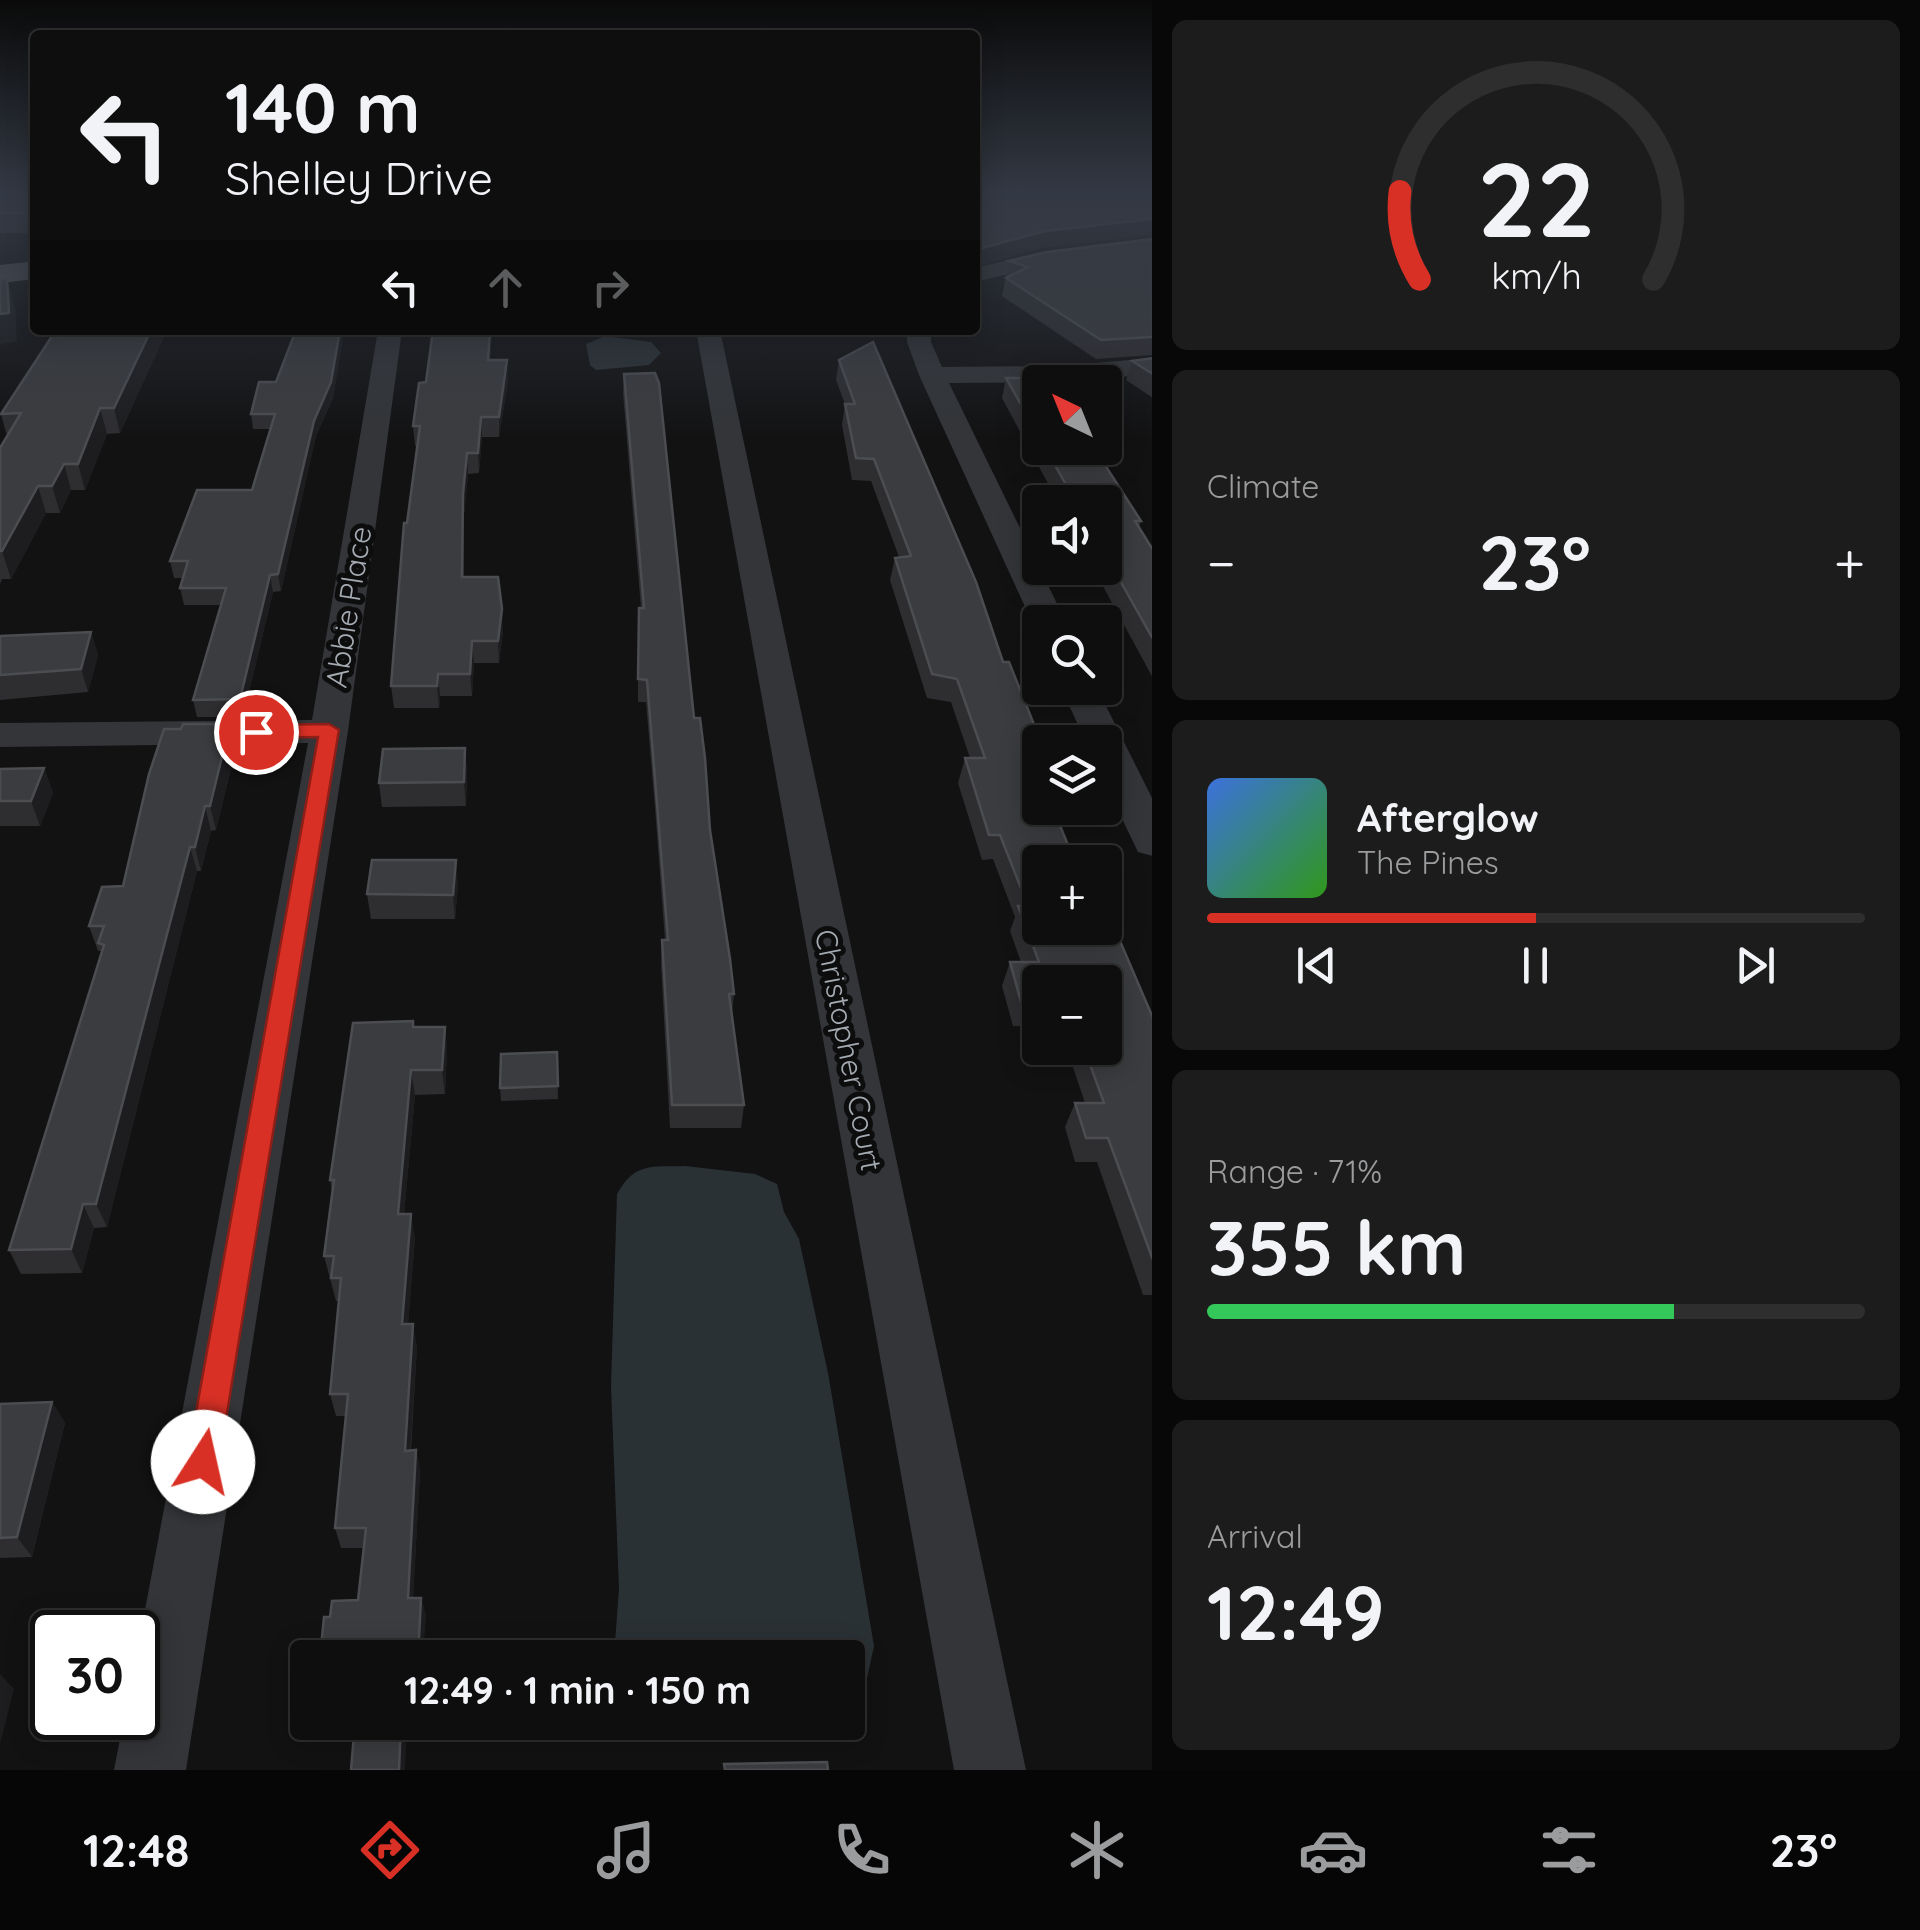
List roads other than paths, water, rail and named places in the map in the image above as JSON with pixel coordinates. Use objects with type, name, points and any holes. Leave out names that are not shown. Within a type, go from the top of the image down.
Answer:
[{"type":"street","name":"Abbie Place","points":[[150,1770],[329,730],[389,335]]},
{"type":"street","name":"Christopher Court","points":[[709,335],[990,1770]]},
{"type":"street","points":[[919,335],[932,375],[1041,605]]},
{"type":"street","points":[[932,375],[1062,374],[1152,366]]},
{"type":"street","points":[[1088,705],[1152,842]]},
{"type":"street","points":[[0,735],[329,730]]}]
